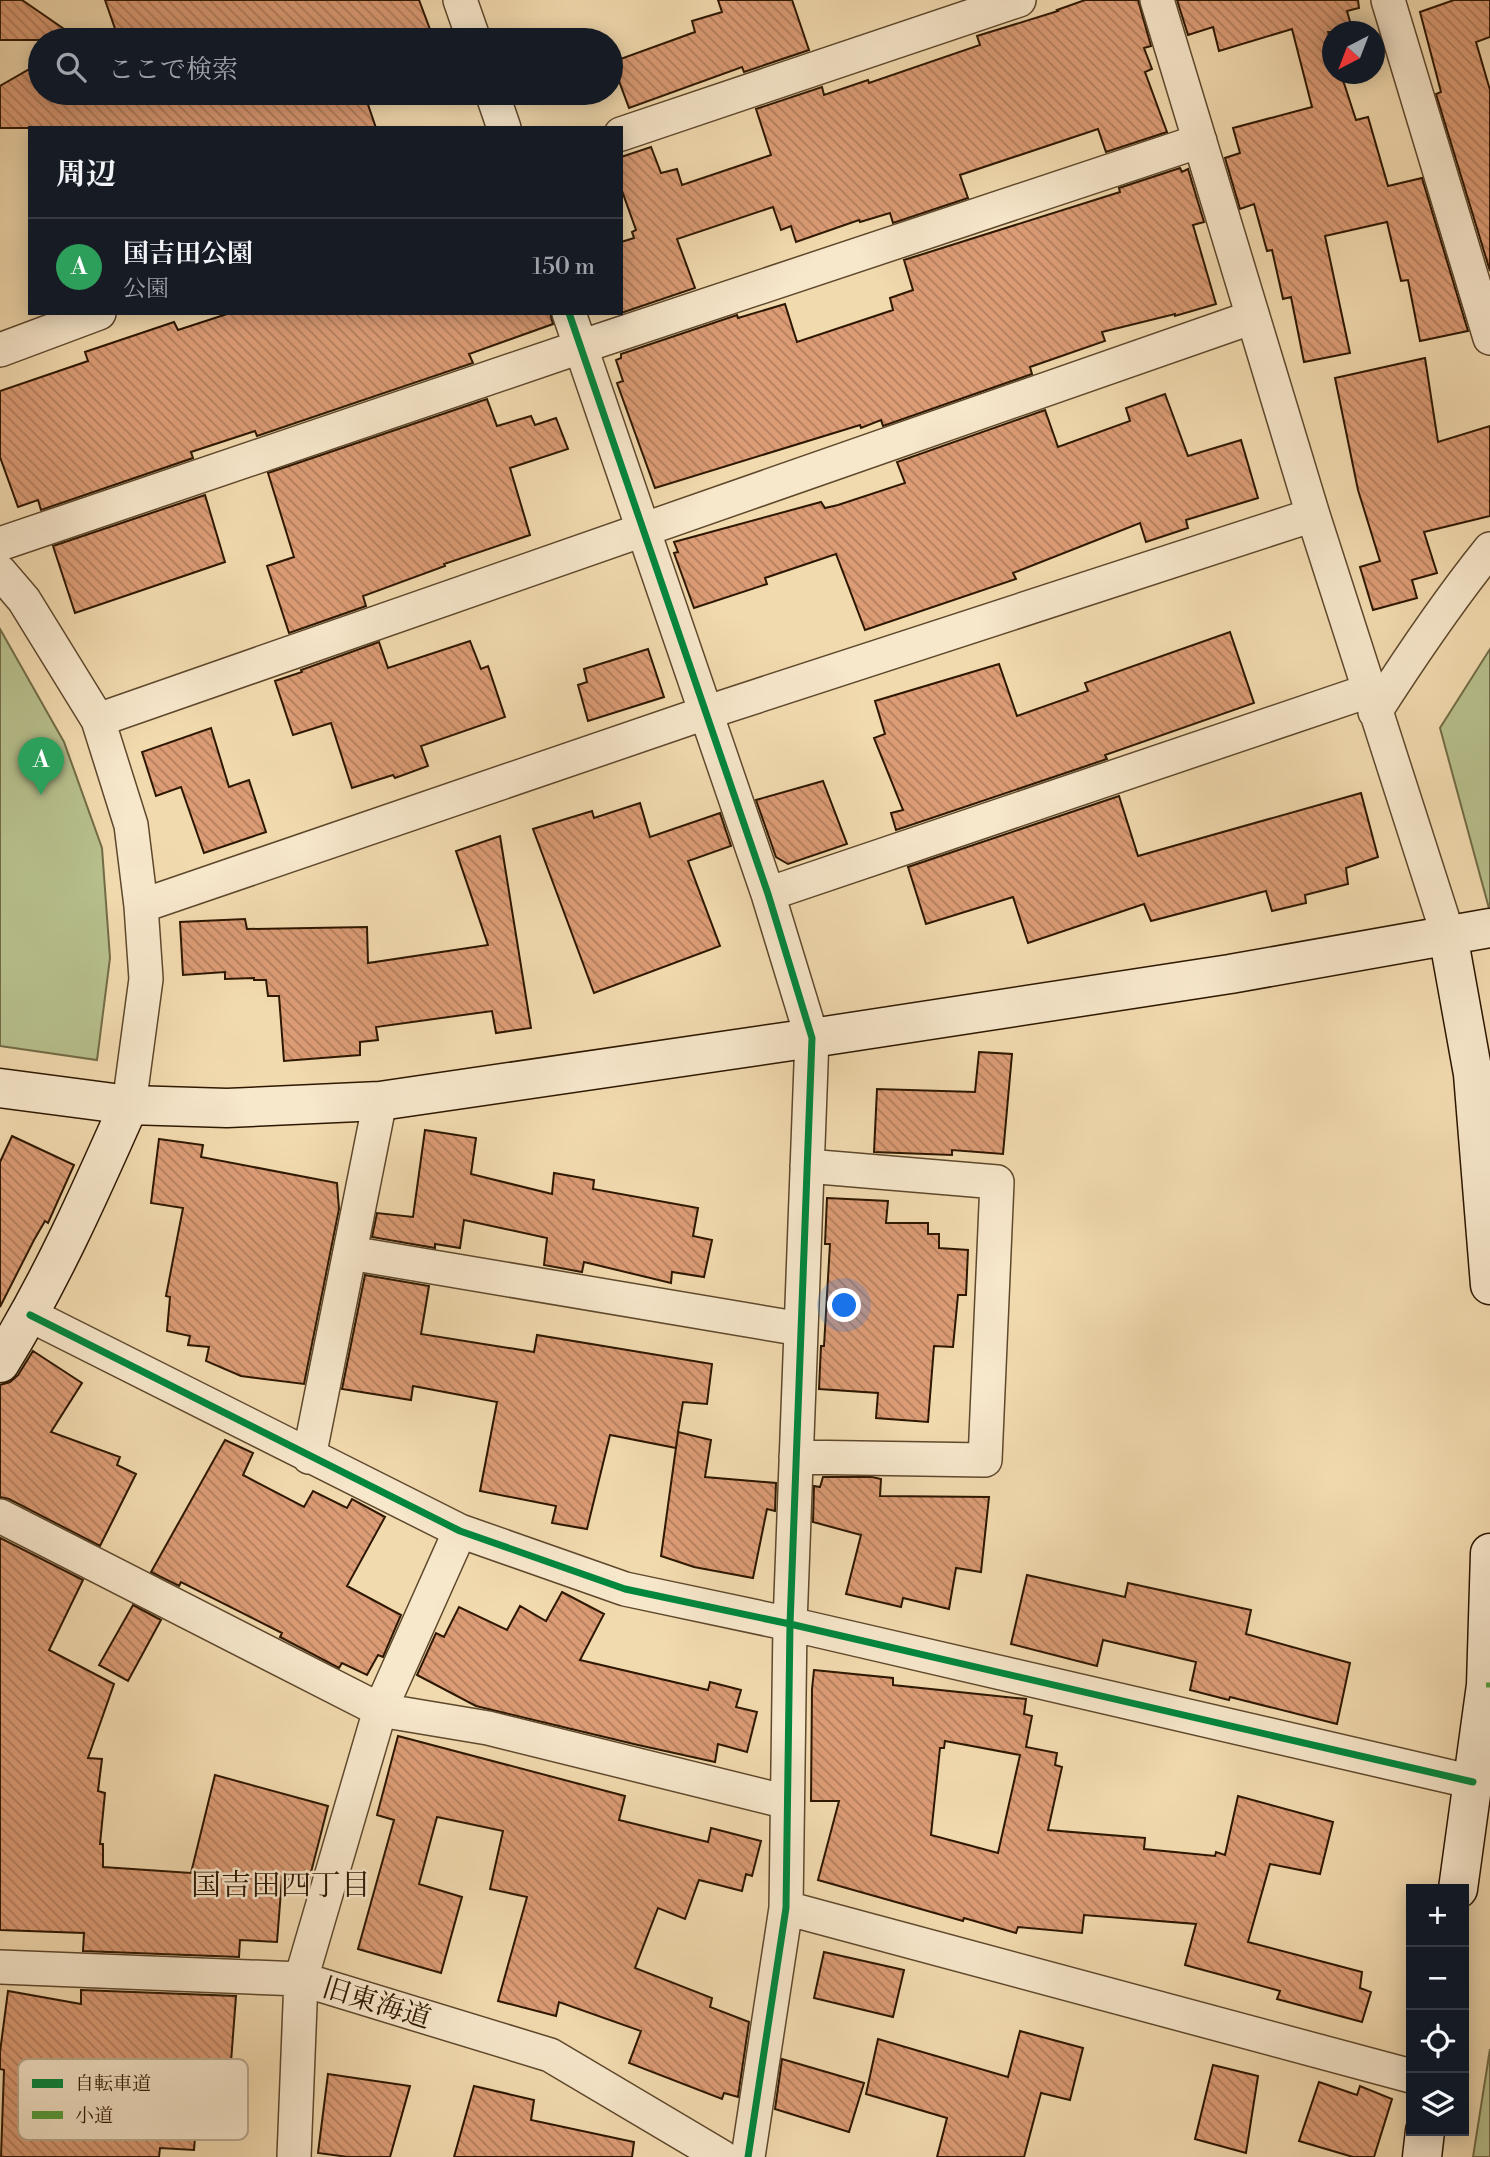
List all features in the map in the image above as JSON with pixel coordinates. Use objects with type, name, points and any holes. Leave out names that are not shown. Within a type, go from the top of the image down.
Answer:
[{"type":"street","points":[[460,0],[470,28]]},
{"type":"street","points":[[623,133],[1018,0]]},
{"type":"street","points":[[1157,0],[1313,515],[1448,935],[1473,1074],[1490,1285]]},
{"type":"street","points":[[1388,0],[1490,338]]},
{"type":"street","points":[[496,105],[503,126]]},
{"type":"street","points":[[0,544],[580,347],[1200,141]]},
{"type":"street","points":[[0,350],[94,315]]},
{"type":"street","points":[[570,315],[768,894],[812,1038],[790,1624],[786,1908],[748,2157]]},
{"type":"street","points":[[98,720],[1253,317]]},
{"type":"street","points":[[141,906],[705,713],[1313,515]]},
{"type":"street","points":[[768,894],[1371,701],[1418,646],[1490,549]]},
{"type":"street","points":[[0,572],[24,600],[98,720],[131,825],[141,906],[146,979],[129,1105],[85,1204],[30,1315],[0,1363]]},
{"type":"street","points":[[0,1088],[129,1105],[227,1108],[380,1101],[1230,974],[1490,928]]},
{"type":"street","points":[[309,1457],[380,1101]]},
{"type":"street","points":[[796,1457],[985,1460],[997,1182],[807,1166]]},
{"type":"street","points":[[349,1254],[801,1329]]},
{"type":"street","points":[[30,1315],[460,1531],[625,1588],[1473,1782]]},
{"type":"street","points":[[0,1516],[380,1710],[488,1728],[787,1802]]},
{"type":"street","points":[[294,2157],[301,1979],[380,1710],[460,1531]]},
{"type":"street","points":[[1459,1884],[1488,1685],[1490,1553]]},
{"type":"street","points":[[786,1908],[1406,2076]]},
{"type":"street","name":"旧東海道","points":[[0,1967],[301,1979],[550,2055],[722,2157]]},
{"type":"street","points":[[1422,2157],[1424,2136]]},
{"type":"green space","points":[[0,629],[64,742],[102,848],[110,958],[97,1060],[0,1046]]},
{"type":"green space","points":[[1490,649],[1490,912],[1440,728]]},
{"type":"green space","points":[[1490,2049],[1490,2157],[1473,2157]]},
{"type":"building","points":[[0,0],[22,0],[63,28],[28,28],[28,40],[0,40]]},
{"type":"building","points":[[105,0],[419,0],[430,28],[115,28]]},
{"type":"building","points":[[718,0],[792,0],[809,50],[744,72],[742,67],[629,108],[623,92],[623,58],[695,32],[692,21],[722,12]]},
{"type":"building","points":[[1085,0],[1138,0],[1151,46],[1144,48],[1152,69],[1145,72],[1167,132],[1106,152],[1098,129],[960,175],[968,198],[893,223],[890,213],[860,222],[859,220],[796,242],[791,226],[781,230],[773,207],[677,239],[695,288],[623,312],[623,241],[634,238],[632,232],[636,230],[623,194],[623,156],[651,147],[661,173],[677,169],[682,185],[771,155],[756,109],[822,87],[824,95],[868,80],[869,83],[980,45],[977,36]]},
{"type":"building","points":[[1177,0],[1358,0],[1359,8],[1347,11],[1350,21],[1322,21],[1322,84],[1344,84],[1356,120],[1368,117],[1388,186],[1422,178],[1468,331],[1420,341],[1408,280],[1401,281],[1387,222],[1325,236],[1350,353],[1304,362],[1291,297],[1283,299],[1272,250],[1267,251],[1254,204],[1240,209],[1225,158],[1240,153],[1233,128],[1312,107],[1292,29],[1219,51],[1213,27],[1188,35]]},
{"type":"building","points":[[1454,0],[1490,0],[1490,37],[1476,42],[1490,90],[1490,271],[1436,94],[1441,92],[1420,12]]},
{"type":"building","points":[[28,70],[28,105],[368,105],[375,126],[0,128],[0,86]]},
{"type":"building","points":[[1180,168],[1182,172],[1188,169],[1204,222],[1193,225],[1216,304],[1102,332],[1105,341],[1030,367],[1032,374],[883,426],[881,420],[861,428],[860,425],[655,488],[617,383],[623,381],[616,360],[621,358],[621,354],[737,315],[738,318],[785,304],[797,342],[893,310],[890,298],[913,290],[904,260],[1120,192],[1119,188]]},
{"type":"building","points":[[224,315],[551,315],[553,324],[469,354],[473,363],[257,436],[255,431],[191,452],[193,458],[41,510],[38,500],[18,507],[0,457],[0,391],[88,361],[85,352],[174,322],[178,330]]},
{"type":"building","points":[[1425,358],[1438,442],[1490,426],[1490,516],[1424,532],[1437,573],[1412,580],[1417,598],[1373,610],[1360,567],[1380,561],[1358,490],[1335,378]]},
{"type":"building","points":[[1165,394],[1188,456],[1241,440],[1258,498],[1186,520],[1188,528],[1146,542],[1140,523],[1013,573],[1016,579],[865,630],[836,554],[765,578],[767,584],[694,608],[674,553],[678,552],[674,542],[821,502],[825,508],[838,505],[905,483],[897,462],[1045,410],[1058,447],[1130,421],[1126,408]]},
{"type":"building","points":[[487,399],[497,426],[531,416],[535,425],[556,418],[568,449],[510,468],[530,535],[444,564],[445,566],[363,596],[366,606],[289,633],[267,566],[294,557],[268,473]]},
{"type":"building","points":[[205,495],[225,562],[75,613],[53,546]]},
{"type":"building","points":[[1230,632],[1254,703],[1105,755],[1107,759],[896,830],[891,813],[903,810],[874,738],[885,734],[875,701],[999,664],[1017,716],[1088,691],[1085,683]]},
{"type":"building","points":[[470,641],[481,669],[488,666],[505,717],[421,746],[428,766],[395,778],[393,775],[352,788],[331,723],[293,735],[275,681],[379,642],[388,668]]},
{"type":"building","points":[[648,649],[664,697],[588,721],[578,685],[587,682],[584,669]]},
{"type":"building","points":[[211,728],[229,787],[249,780],[266,832],[204,853],[181,787],[156,796],[142,752]]},
{"type":"building","points":[[823,781],[847,844],[788,864],[776,857],[756,800]]},
{"type":"building","points":[[1361,793],[1378,857],[1346,868],[1348,884],[1305,895],[1306,903],[1272,911],[1266,891],[1151,921],[1144,904],[1028,943],[1013,897],[926,924],[908,867],[1119,796],[1138,856]]},
{"type":"building","points":[[640,803],[650,837],[720,813],[731,846],[688,861],[720,946],[594,993],[533,829],[592,811],[594,818]]},
{"type":"building","points":[[500,836],[531,1028],[496,1033],[492,1011],[376,1027],[378,1040],[360,1042],[360,1055],[284,1061],[279,996],[268,996],[266,980],[225,979],[225,972],[183,975],[180,922],[245,919],[247,929],[367,927],[368,963],[488,945],[456,851]]},
{"type":"building","points":[[979,1052],[1012,1054],[1003,1154],[952,1150],[952,1155],[874,1152],[877,1089],[975,1092]]},
{"type":"building","points":[[425,1130],[476,1138],[471,1174],[552,1194],[554,1173],[594,1180],[593,1189],[698,1208],[693,1236],[712,1240],[704,1277],[672,1272],[671,1283],[584,1262],[582,1272],[544,1265],[547,1238],[464,1220],[460,1248],[435,1244],[435,1248],[372,1237],[377,1213],[413,1217]]},
{"type":"building","points":[[12,1136],[74,1165],[48,1223],[45,1221],[34,1240],[0,1307],[0,1162]]},
{"type":"building","points":[[159,1139],[203,1145],[201,1157],[337,1183],[339,1209],[304,1384],[241,1376],[206,1361],[209,1347],[188,1345],[190,1336],[167,1331],[170,1297],[166,1296],[183,1208],[151,1203]]},
{"type":"building","points":[[827,1198],[888,1201],[886,1223],[928,1223],[928,1234],[939,1234],[939,1248],[968,1250],[966,1295],[958,1295],[953,1347],[934,1346],[928,1422],[876,1418],[878,1393],[819,1389],[830,1244],[825,1244]]},
{"type":"building","points":[[365,1275],[429,1286],[421,1334],[534,1352],[537,1335],[712,1364],[707,1404],[683,1402],[678,1432],[711,1440],[705,1477],[776,1483],[775,1511],[767,1509],[753,1578],[694,1567],[661,1556],[676,1448],[610,1435],[587,1529],[552,1523],[556,1506],[480,1491],[497,1402],[413,1386],[411,1400],[342,1389]]},
{"type":"building","points":[[33,1351],[82,1383],[51,1432],[120,1457],[117,1465],[136,1474],[100,1546],[9,1499],[0,1497],[0,1385],[10,1382],[18,1375]]},
{"type":"building","points":[[225,1440],[253,1453],[243,1475],[304,1507],[313,1491],[347,1508],[352,1499],[385,1517],[347,1586],[401,1615],[383,1657],[378,1655],[367,1675],[342,1663],[339,1668],[280,1637],[282,1633],[181,1582],[179,1586],[151,1572]]},
{"type":"building","points":[[823,1477],[881,1479],[880,1496],[989,1497],[981,1572],[956,1568],[949,1609],[903,1598],[901,1607],[846,1594],[861,1535],[813,1522],[814,1486],[820,1487]]},
{"type":"building","points":[[0,1538],[83,1580],[49,1650],[114,1684],[88,1758],[102,1759],[98,1791],[105,1793],[100,1844],[103,1844],[103,1867],[191,1873],[215,1775],[328,1806],[308,1884],[282,1878],[277,1942],[240,1940],[239,1957],[83,1951],[84,1933],[0,1930]]},
{"type":"building","points":[[1027,1575],[1125,1597],[1128,1583],[1251,1610],[1246,1634],[1350,1663],[1337,1724],[1230,1697],[1229,1700],[1190,1690],[1196,1662],[1103,1640],[1097,1666],[1011,1644]]},
{"type":"building","points":[[562,1592],[604,1614],[580,1660],[708,1690],[710,1682],[741,1690],[736,1707],[757,1712],[747,1752],[718,1744],[715,1762],[638,1745],[476,1706],[417,1675],[436,1633],[444,1637],[459,1607],[507,1630],[520,1606],[546,1621]]},
{"type":"building","points":[[133,1605],[161,1620],[128,1681],[99,1665]]},
{"type":"building","points":[[814,1670],[893,1678],[893,1685],[1026,1699],[1024,1714],[1032,1716],[1026,1747],[1057,1753],[1055,1765],[1062,1767],[1048,1830],[1145,1838],[1144,1849],[1215,1856],[1216,1852],[1225,1855],[1238,1796],[1333,1822],[1320,1874],[1270,1864],[1248,1942],[1362,1972],[1360,1988],[1371,1992],[1362,2022],[1277,1999],[1280,1991],[1185,1965],[1196,1924],[1084,1915],[1082,1933],[1018,1927],[1016,1933],[964,1918],[963,1921],[818,1880],[839,1801],[811,1801]],"holes":[[[945,1741],[1020,1755],[998,1853],[931,1835],[940,1748],[944,1748]]]},
{"type":"building","points":[[398,1736],[625,1796],[619,1820],[708,1842],[711,1828],[761,1841],[752,1876],[746,1874],[742,1891],[699,1880],[685,1919],[658,1908],[635,1968],[712,1998],[710,2007],[749,2022],[738,2097],[724,2093],[722,2099],[629,2063],[641,2031],[559,2002],[556,2016],[498,2001],[527,1897],[490,1889],[503,1831],[437,1817],[419,1884],[462,1897],[441,1973],[358,1949],[394,1820],[377,1815]]},
{"type":"building","points":[[824,1952],[904,1970],[893,2017],[814,1998]]},
{"type":"building","points":[[81,1990],[236,1996],[231,2059],[18,2059],[18,2140],[195,2140],[194,2150],[160,2148],[159,2157],[1,2157],[4,2070],[0,2069],[0,2052],[8,1991],[81,2004]]},
{"type":"building","points":[[1020,2031],[1083,2048],[1070,2100],[1041,2093],[1024,2157],[937,2157],[947,2118],[866,2094],[878,2039],[1008,2077]]},
{"type":"building","points":[[782,2059],[864,2083],[849,2132],[775,2109]]},
{"type":"building","points":[[1213,2065],[1258,2076],[1246,2153],[1195,2139]]},
{"type":"building","points":[[328,2074],[410,2086],[390,2157],[348,2157],[318,2153]]},
{"type":"building","points":[[1319,2082],[1357,2095],[1360,2086],[1392,2099],[1374,2157],[1353,2157],[1299,2141]]},
{"type":"building","points":[[474,2086],[534,2100],[531,2120],[634,2142],[632,2157],[454,2157]]},
{"type":"cycle path","points":[[570,315],[768,894],[812,1038],[790,1624],[786,1908],[748,2157]]},
{"type":"cycle path","points":[[30,1315],[460,1531],[625,1589],[790,1624],[1473,1782]]},
{"type":"place","name":"国吉田公園","points":[[41,795]]},
{"type":"district","name":"国吉田四丁目","points":[[281,1885]]}]
